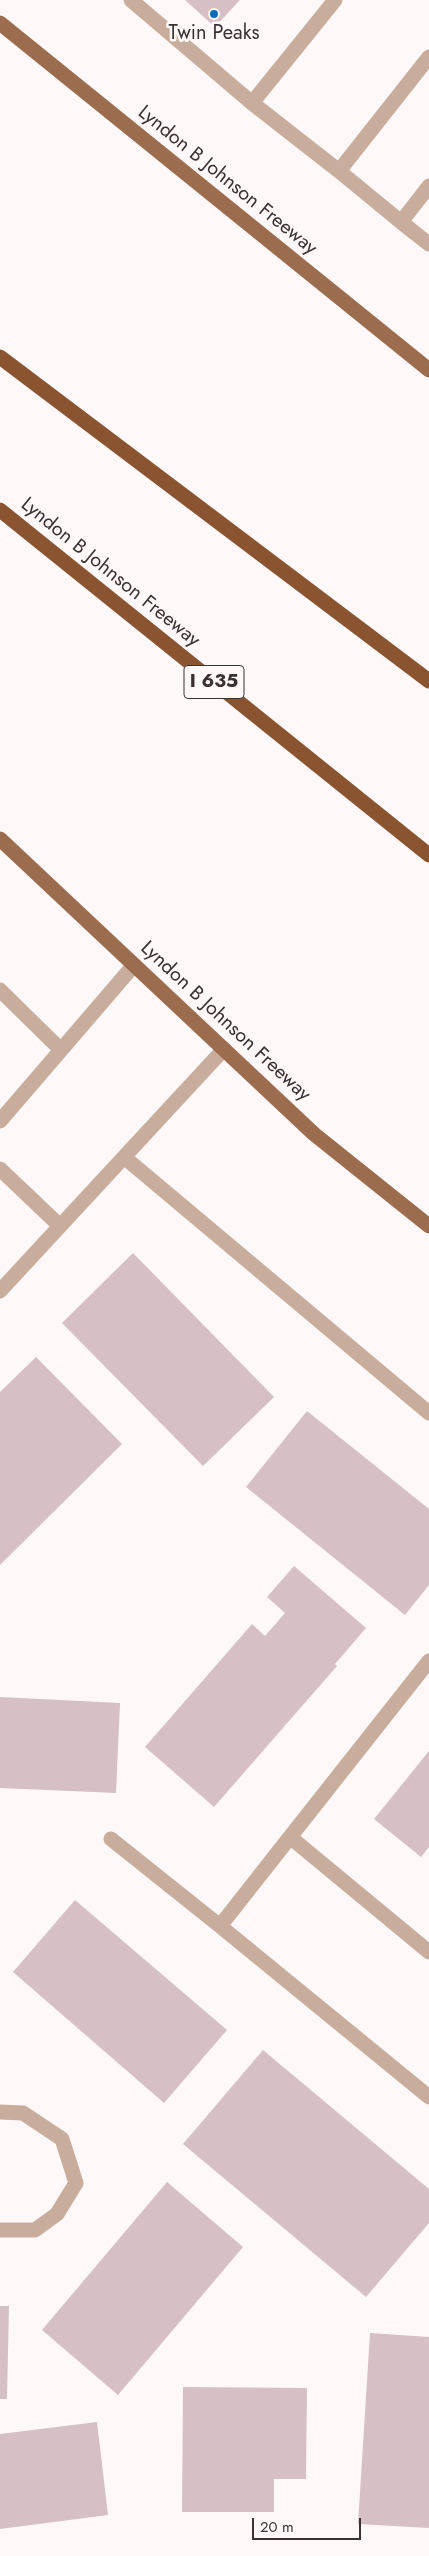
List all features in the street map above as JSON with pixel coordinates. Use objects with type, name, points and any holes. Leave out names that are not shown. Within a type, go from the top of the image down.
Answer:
[{"type":"highway","points":[[0,345],[32,382]]},
{"type":"highway","points":[[0,357],[429,681]]},
{"type":"highway","name":"Lyndon B Johnson Freeway","points":[[0,510],[429,855]]},
{"type":"main road","name":"Lyndon B Johnson Freeway","points":[[0,23],[429,370]]},
{"type":"main road","name":"Lyndon B Johnson Freeway","points":[[0,840],[314,1134],[429,1226]]},
{"type":"lane","points":[[131,0],[252,102],[429,244]]},
{"type":"lane","points":[[252,102],[335,0]]},
{"type":"lane","points":[[339,171],[429,57]]},
{"type":"lane","points":[[400,222],[429,186]]},
{"type":"lane","points":[[0,1121],[134,965]]},
{"type":"lane","points":[[0,990],[61,1050]]},
{"type":"lane","points":[[0,1291],[224,1049]]},
{"type":"lane","points":[[124,1157],[429,1413]]},
{"type":"lane","points":[[0,1168],[60,1226]]},
{"type":"lane","points":[[220,1926],[429,1661]]},
{"type":"lane","points":[[290,1837],[429,1952]]},
{"type":"lane","points":[[111,1839],[429,2097]]},
{"type":"lane","points":[[0,2112],[23,2113],[62,2139],[76,2183],[57,2214],[35,2230],[0,2230]]},
{"type":"building","name":"Twin Peaks","points":[[185,0],[240,0],[215,27]]},
{"type":"building","points":[[133,1253],[274,1397],[203,1466],[62,1323]]},
{"type":"building","points":[[36,1357],[122,1444],[0,1565],[0,1392]]},
{"type":"building","points":[[307,1411],[429,1509],[429,1585],[405,1615],[246,1487]]},
{"type":"building","points":[[294,1566],[366,1628],[335,1664],[337,1666],[214,1807],[145,1747],[252,1624],[265,1636],[285,1613],[267,1597]]},
{"type":"building","points":[[0,1697],[120,1703],[116,1793],[0,1788]]},
{"type":"building","points":[[429,1751],[429,1847],[421,1857],[374,1819]]},
{"type":"building","points":[[75,1900],[227,2030],[164,2103],[13,1972]]},
{"type":"building","points":[[263,2050],[429,2189],[429,2223],[366,2297],[183,2144]]},
{"type":"building","points":[[167,2182],[243,2247],[118,2395],[42,2330]]},
{"type":"building","points":[[0,2306],[9,2306],[7,2399],[0,2399]]},
{"type":"building","points":[[370,2333],[429,2337],[429,2528],[358,2524]]},
{"type":"building","points":[[183,2387],[307,2388],[306,2479],[274,2479],[274,2512],[182,2512]]},
{"type":"building","points":[[97,2422],[108,2515],[0,2529],[0,2434]]},
{"type":"place","name":"Twin Peaks","points":[[214,14]]}]
